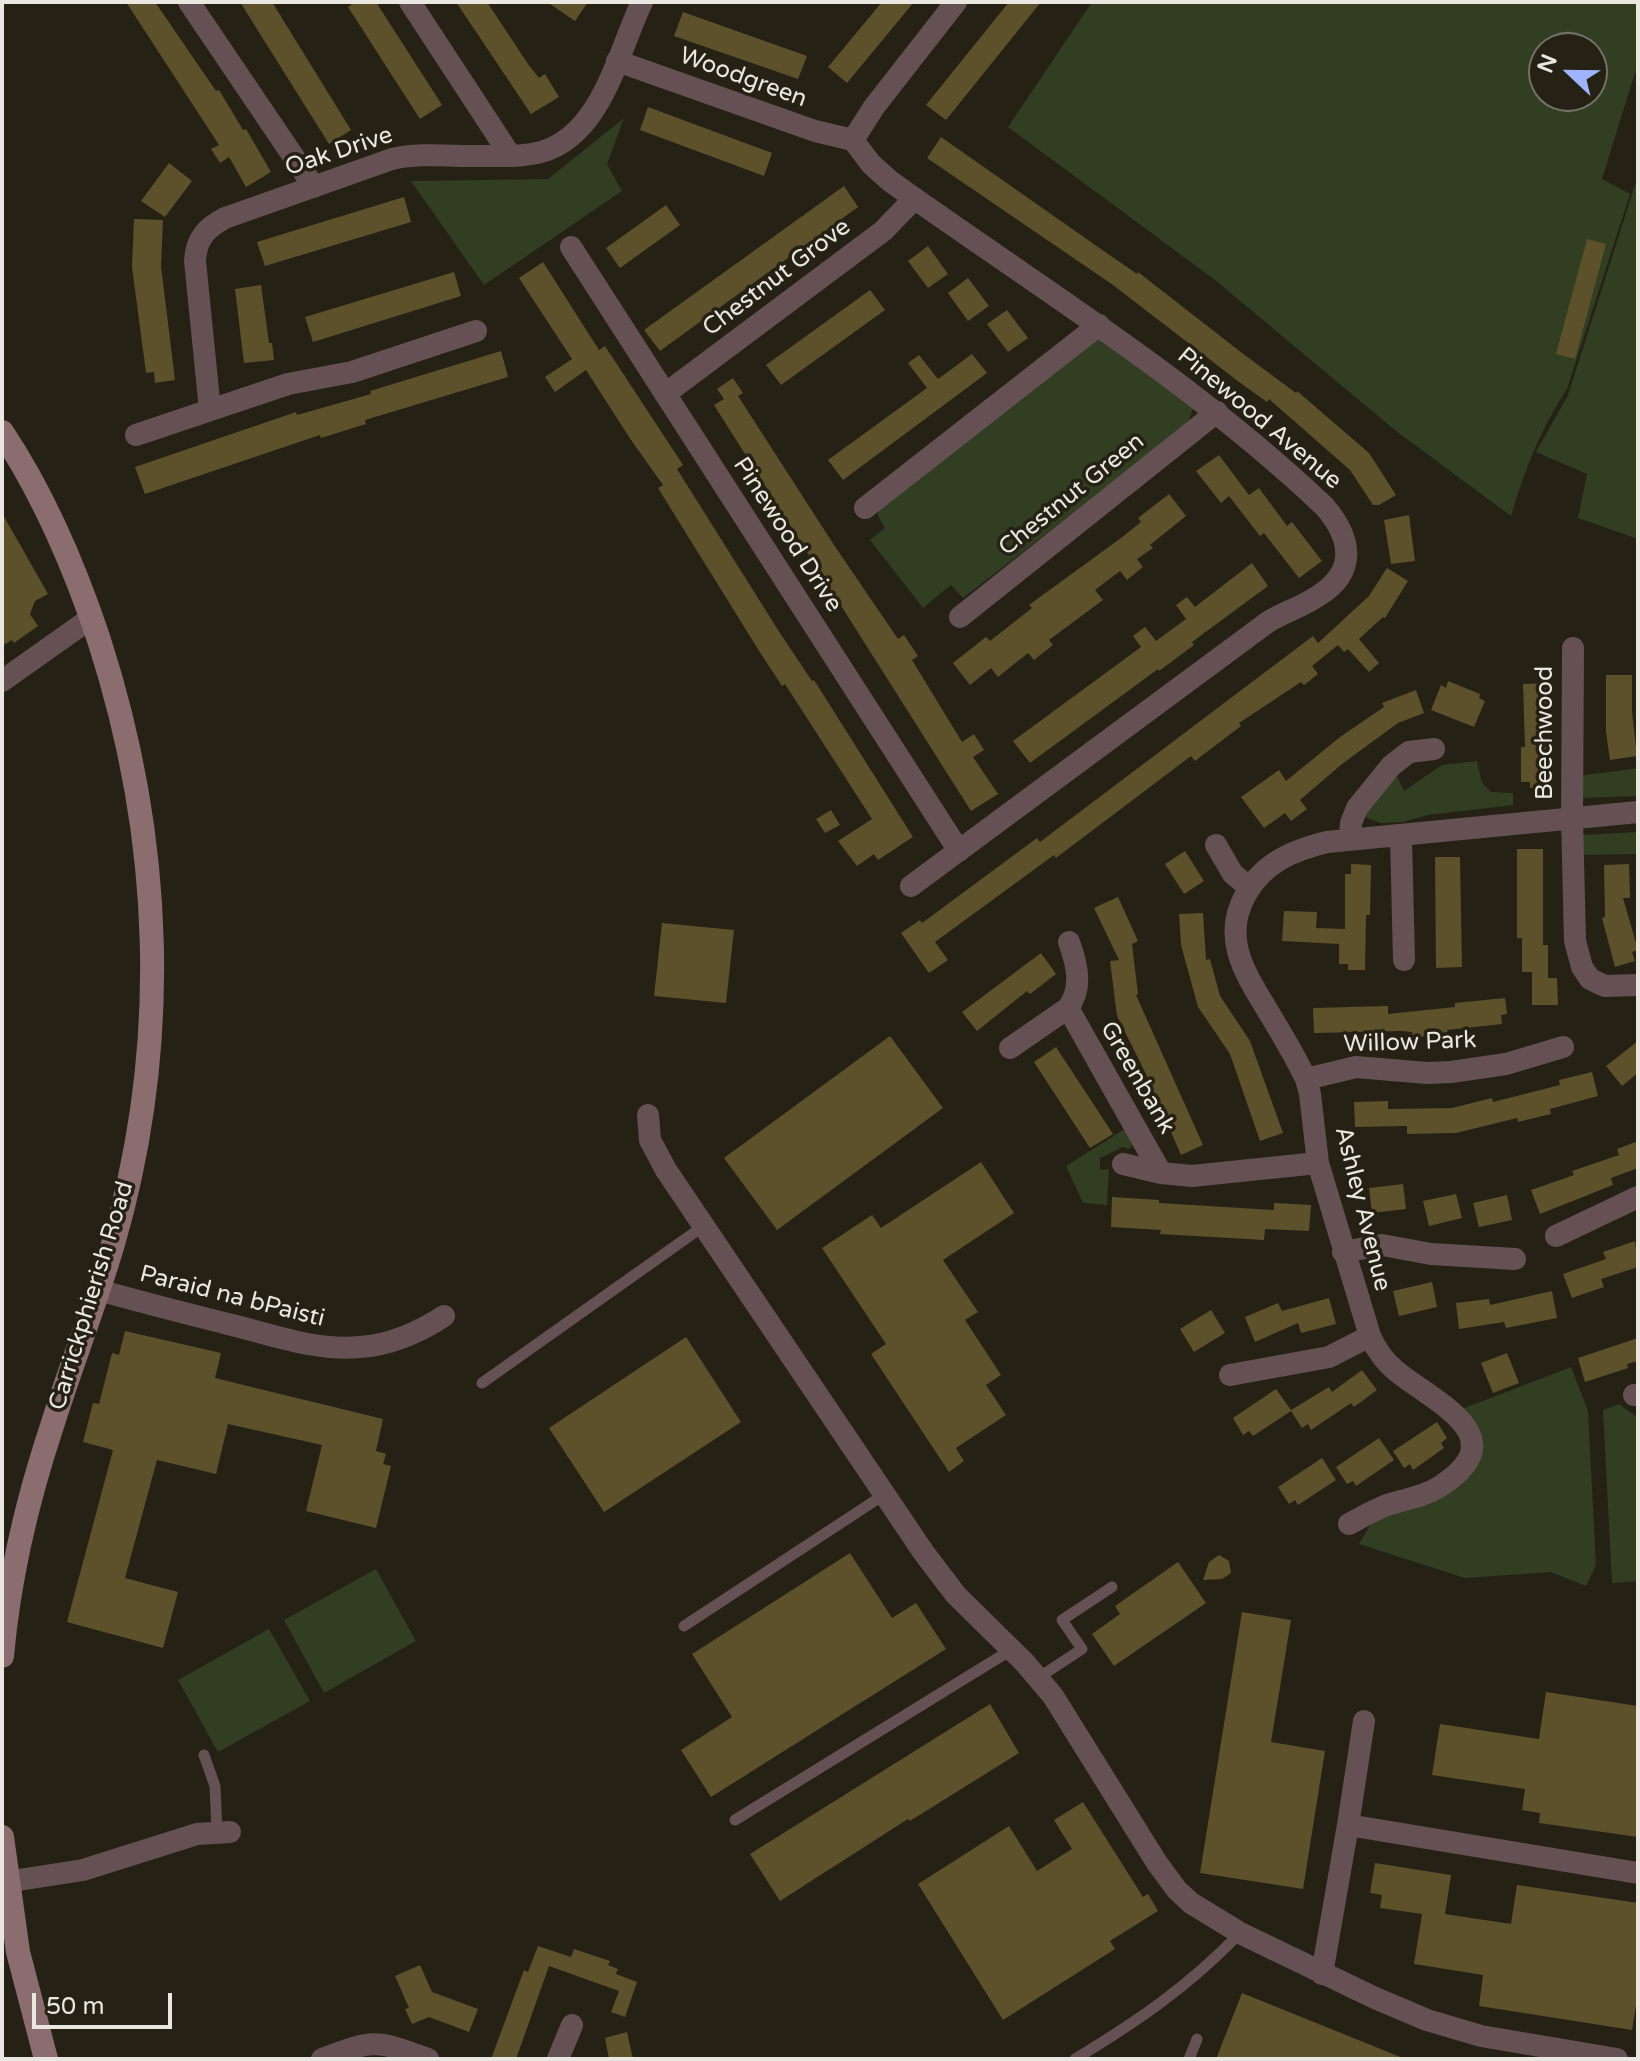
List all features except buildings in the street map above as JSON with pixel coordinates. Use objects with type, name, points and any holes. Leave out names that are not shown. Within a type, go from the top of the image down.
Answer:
[{"type":"street","points":[[189,2],[314,187]]},
{"type":"street","points":[[410,2],[510,155]]},
{"type":"street","name":"Oak Drive","points":[[210,410],[196,272],[197,244],[206,231],[225,218],[402,156],[510,155],[548,149],[575,131],[597,103],[642,2]]},
{"type":"street","points":[[853,140],[874,107],[956,2]]},
{"type":"street","name":"Woodgreen","points":[[617,61],[815,131],[853,140]]},
{"type":"street","name":"Pinewood Avenue","points":[[853,140],[879,172],[914,199],[1099,325],[1217,412],[1335,518],[1346,543],[1346,559],[1339,576],[1315,598],[1268,622],[911,886]]},
{"type":"street","name":"Chestnut Grove","points":[[665,394],[883,231],[914,199]]},
{"type":"street","name":"Pinewood Drive","points":[[571,247],[959,851]]},
{"type":"street","points":[[865,508],[1099,325]]},
{"type":"street","points":[[136,435],[302,380],[352,372],[476,331]]},
{"type":"street","name":"Chestnut Green","points":[[960,617],[1217,412]]},
{"type":"street","name":"Carrickphierish Road","points":[[2,432],[56,531],[91,618],[121,716],[135,780],[150,881],[153,930],[153,987],[142,1105],[132,1169],[113,1244],[36,1477],[13,1575],[2,1656]]},
{"type":"street","points":[[2,681],[91,618]]},
{"type":"street","name":"Beechwood","points":[[1573,648],[1574,924],[1582,967],[1597,984],[1614,987],[1638,985]]},
{"type":"street","points":[[1350,838],[1351,823],[1357,808],[1397,760],[1415,750],[1434,749]]},
{"type":"street","name":"Ashley Avenue","points":[[1349,1524],[1388,1505],[1429,1492],[1460,1471],[1469,1459],[1470,1444],[1460,1420],[1446,1405],[1394,1370],[1370,1336],[1318,1163],[1306,1079],[1238,957],[1236,919],[1250,888],[1269,866],[1287,854],[1312,845],[1350,838],[1401,837],[1638,812]]},
{"type":"street","points":[[1401,837],[1404,960]]},
{"type":"street","points":[[1216,845],[1233,874],[1250,888]]},
{"type":"street","name":"Greenbank","points":[[1010,1048],[1068,1008],[1074,998],[1078,976],[1069,942]]},
{"type":"street","name":"Greenbank","points":[[1068,1008],[1161,1173]]},
{"type":"street","name":"Willow Park","points":[[1306,1079],[1356,1067],[1451,1072],[1506,1064],[1563,1047]]},
{"type":"street","points":[[648,1115],[648,1132],[653,1149],[885,1494],[956,1595],[1038,1678],[1065,1714],[1167,1878],[1191,1903],[1240,1933],[1322,1974],[1427,2020],[1509,2050],[1617,2059]]},
{"type":"street","name":"Greenbank","points":[[1123,1164],[1161,1173],[1202,1175],[1318,1163]]},
{"type":"street","points":[[1556,1236],[1638,1197]]},
{"type":"street","points":[[1343,1252],[1382,1245],[1431,1254],[1515,1259]]},
{"type":"street","name":"Paraid na bPaisti","points":[[98,1290],[286,1339],[336,1348],[393,1341],[444,1316]]},
{"type":"street","points":[[1230,1375],[1329,1357],[1370,1336]]},
{"type":"street","points":[[1322,1974],[1364,1721]]},
{"type":"street","points":[[1348,1825],[1638,1873]]},
{"type":"street","points":[[6,1882],[83,1870],[184,1838],[224,1832]]},
{"type":"street","points":[[2,1837],[10,1953],[46,2059]]},
{"type":"street","points":[[558,2059],[572,2020]]},
{"type":"street","points":[[330,2058],[374,2043],[393,2046],[428,2059]]},
{"type":"lane","points":[[482,1383],[705,1224]]},
{"type":"lane","points":[[684,1626],[885,1494]]},
{"type":"lane","points":[[1038,1678],[1082,1649],[1062,1620],[1112,1587]]},
{"type":"lane","points":[[735,1820],[1011,1650]]},
{"type":"lane","points":[[204,1755],[215,1786],[224,1832]]},
{"type":"lane","points":[[1075,2059],[1171,1997],[1215,1960],[1240,1933]]},
{"type":"lane","points":[[1189,2059],[1197,2039]]},
{"type":"green space","points":[[1092,2],[1638,2],[1638,63],[1602,179],[1630,194],[1567,389],[1534,451],[1511,516],[1396,431],[1215,280],[1008,127]]},
{"type":"green space","points":[[624,118],[607,164],[622,191],[484,285],[411,181],[548,179]]},
{"type":"green space","points":[[1638,176],[1638,539],[1578,518],[1587,474],[1536,452],[1568,395]]},
{"type":"green space","points":[[1100,337],[1194,405],[1188,424],[963,598],[951,585],[923,608],[870,540],[885,528],[878,516],[879,504]]},
{"type":"green space","points":[[1477,761],[1482,783],[1491,792],[1513,793],[1513,805],[1428,815],[1403,822],[1381,823],[1362,816],[1396,774],[1404,791],[1442,765]]},
{"type":"green space","points":[[1638,768],[1638,796],[1581,798],[1579,776]]},
{"type":"green space","points":[[1638,832],[1638,854],[1581,855],[1582,835]]},
{"type":"green space","points":[[1128,1127],[1134,1141],[1130,1149],[1123,1147],[1100,1158],[1100,1170],[1109,1169],[1107,1205],[1083,1203],[1066,1166]]},
{"type":"green space","points":[[1571,1367],[1588,1411],[1596,1565],[1586,1586],[1551,1572],[1465,1578],[1359,1544],[1376,1515],[1433,1500],[1479,1463],[1477,1439],[1462,1409]]},
{"type":"green space","points":[[1619,1404],[1638,1418],[1638,1581],[1612,1583],[1603,1410]]},
{"type":"green space","points":[[376,1569],[416,1641],[324,1693],[284,1620]]},
{"type":"green space","points":[[269,1629],[310,1701],[218,1752],[178,1680]]}]
